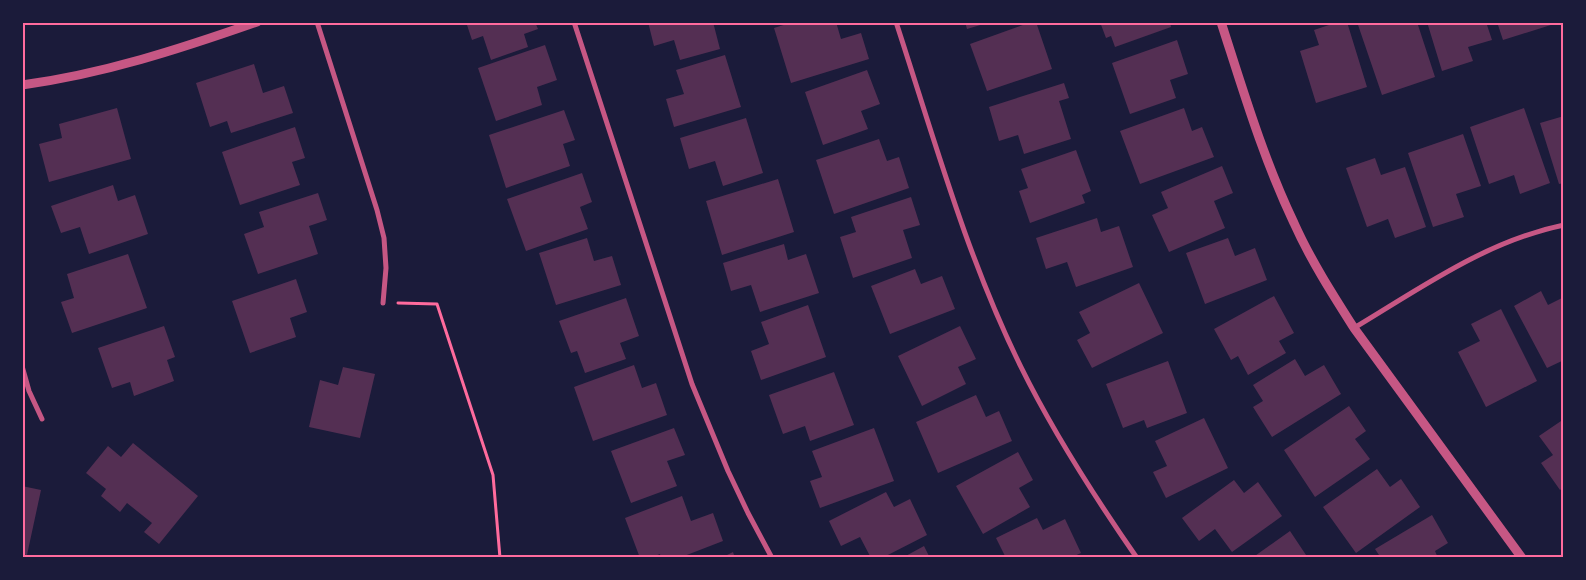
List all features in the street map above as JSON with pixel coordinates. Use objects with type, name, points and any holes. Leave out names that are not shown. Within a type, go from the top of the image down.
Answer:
[{"type":"street","points":[[22,85],[91,73],[185,47],[257,22]]},
{"type":"street","points":[[317,22],[377,210],[384,238],[386,268],[382,303]]},
{"type":"street","points":[[574,22],[692,384],[728,471],[772,558]]},
{"type":"street","points":[[896,22],[971,248],[1003,328],[1021,367],[1063,444],[1085,481],[1137,558]]},
{"type":"street","points":[[1221,22],[1260,142],[1294,223],[1336,300],[1354,328],[1522,558]]},
{"type":"street","points":[[1354,328],[1466,261],[1496,246],[1528,234],[1564,225]]},
{"type":"street","points":[[22,366],[29,391],[42,419]]},
{"type":"path","points":[[382,303],[437,304],[493,476],[500,558]]},
{"type":"building","points":[[466,22],[535,22],[538,29],[524,34],[528,47],[491,60],[483,36],[472,40]]},
{"type":"building","points":[[648,22],[713,22],[720,49],[680,60],[674,40],[654,46]]},
{"type":"building","points":[[793,22],[836,22],[841,39],[861,33],[869,59],[791,83],[774,28]]},
{"type":"building","points":[[965,22],[987,22],[987,23],[967,29]]},
{"type":"building","points":[[1031,22],[1036,22],[1052,69],[987,91],[970,44]]},
{"type":"building","points":[[1100,22],[1170,22],[1171,27],[1115,47],[1111,36],[1106,38]]},
{"type":"building","points":[[1338,22],[1347,22],[1367,87],[1316,103],[1300,51],[1319,45],[1314,30]]},
{"type":"building","points":[[1357,22],[1392,22],[1393,25],[1400,22],[1417,22],[1435,77],[1382,95]]},
{"type":"building","points":[[1427,22],[1486,22],[1492,40],[1468,47],[1473,61],[1442,71]]},
{"type":"building","points":[[1497,22],[1554,22],[1554,24],[1503,40]]},
{"type":"building","points":[[1177,40],[1188,74],[1170,80],[1176,98],[1130,114],[1112,63]]},
{"type":"building","points":[[545,45],[557,80],[537,87],[542,105],[496,121],[478,68]]},
{"type":"building","points":[[725,55],[741,107],[674,127],[666,99],[684,94],[676,70]]},
{"type":"building","points":[[254,64],[263,93],[284,86],[293,113],[231,133],[227,121],[210,127],[196,83]]},
{"type":"building","points":[[867,70],[880,104],[861,111],[868,129],[823,145],[805,92]]},
{"type":"building","points":[[1064,83],[1069,98],[1059,101],[1071,139],[1024,154],[1018,135],[999,141],[989,107]]},
{"type":"building","points":[[117,108],[131,159],[49,182],[39,144],[62,138],[59,124]]},
{"type":"building","points":[[1184,108],[1192,131],[1202,127],[1214,157],[1140,184],[1120,131]]},
{"type":"building","points":[[1524,108],[1550,183],[1520,194],[1514,175],[1489,184],[1470,127]]},
{"type":"building","points":[[564,110],[575,140],[563,144],[570,166],[506,188],[489,135]]},
{"type":"building","points":[[1564,116],[1564,183],[1559,184],[1540,123]]},
{"type":"building","points":[[746,118],[763,173],[723,186],[715,161],[689,169],[680,138]]},
{"type":"building","points":[[295,127],[305,158],[292,162],[300,185],[240,205],[222,152]]},
{"type":"building","points":[[1463,134],[1481,186],[1456,194],[1464,217],[1433,227],[1408,153]]},
{"type":"building","points":[[879,139],[887,161],[899,157],[909,188],[834,214],[816,160]]},
{"type":"building","points":[[1076,150],[1091,191],[1082,195],[1085,203],[1030,223],[1019,191],[1028,188],[1021,169]]},
{"type":"building","points":[[1375,158],[1381,175],[1405,167],[1426,227],[1395,238],[1388,219],[1367,227],[1346,168]]},
{"type":"building","points":[[1222,166],[1233,193],[1214,201],[1225,228],[1169,252],[1152,215],[1168,208],[1161,192]]},
{"type":"building","points":[[582,173],[592,202],[580,207],[588,229],[526,251],[507,199]]},
{"type":"building","points":[[778,179],[794,232],[722,255],[706,201]]},
{"type":"building","points":[[113,185],[118,201],[135,195],[148,234],[89,254],[80,227],[61,233],[51,206]]},
{"type":"building","points":[[318,193],[327,220],[309,226],[318,254],[258,274],[244,234],[264,227],[259,212]]},
{"type":"building","points":[[911,197],[920,225],[903,230],[912,258],[853,278],[840,237],[856,232],[851,217]]},
{"type":"building","points":[[1097,218],[1101,232],[1119,226],[1133,267],[1076,287],[1067,262],[1046,269],[1036,238]]},
{"type":"building","points":[[587,238],[594,261],[612,256],[621,285],[556,305],[539,253]]},
{"type":"building","points":[[1228,238],[1235,256],[1255,248],[1267,280],[1205,304],[1186,253]]},
{"type":"building","points":[[784,244],[788,260],[806,254],[819,293],[760,312],[751,285],[731,291],[723,263]]},
{"type":"building","points":[[128,254],[147,308],[72,333],[61,302],[74,298],[67,274]]},
{"type":"building","points":[[915,269],[921,284],[942,276],[955,309],[890,334],[871,286]]},
{"type":"building","points":[[296,279],[307,312],[290,318],[296,337],[250,353],[232,301]]},
{"type":"building","points":[[1139,283],[1163,333],[1092,368],[1077,340],[1090,333],[1079,312]]},
{"type":"building","points":[[1541,291],[1548,305],[1564,297],[1564,360],[1547,368],[1514,306]]},
{"type":"building","points":[[1274,296],[1294,333],[1279,341],[1286,353],[1248,375],[1238,356],[1231,360],[1214,329]]},
{"type":"building","points":[[626,298],[639,336],[620,343],[626,359],[585,373],[577,351],[571,353],[559,321]]},
{"type":"building","points":[[808,305],[826,357],[761,380],[751,351],[769,344],[761,322]]},
{"type":"building","points":[[1501,309],[1537,381],[1486,407],[1458,352],[1480,341],[1471,324]]},
{"type":"building","points":[[164,326],[175,357],[167,360],[174,381],[134,396],[130,382],[112,388],[98,348]]},
{"type":"building","points":[[960,326],[976,359],[958,367],[966,384],[922,406],[898,356]]},
{"type":"building","points":[[1295,359],[1305,376],[1324,365],[1341,394],[1272,437],[1253,407],[1263,401],[1253,385]]},
{"type":"building","points":[[1168,361],[1187,413],[1147,428],[1144,420],[1123,428],[1106,384]]},
{"type":"building","points":[[634,365],[642,388],[656,383],[667,415],[593,441],[574,387]]},
{"type":"building","points":[[343,367],[375,374],[360,438],[309,427],[320,380],[338,385]]},
{"type":"building","points":[[834,372],[854,425],[810,441],[805,426],[783,434],[769,395]]},
{"type":"building","points":[[976,395],[986,417],[999,411],[1012,441],[938,473],[916,422]]},
{"type":"building","points":[[1349,406],[1366,431],[1355,439],[1370,459],[1315,497],[1284,450]]},
{"type":"building","points":[[1204,418],[1228,468],[1166,498],[1153,472],[1167,466],[1155,441]]},
{"type":"building","points":[[1564,419],[1564,487],[1560,490],[1541,463],[1553,455],[1539,436]]},
{"type":"building","points":[[674,428],[685,455],[667,461],[677,486],[631,503],[611,451]]},
{"type":"building","points":[[874,428],[894,481],[820,508],[810,481],[822,477],[812,451]]},
{"type":"building","points":[[133,443],[198,496],[159,544],[144,532],[152,523],[127,503],[120,512],[101,496],[106,489],[86,473],[108,446],[121,457]]},
{"type":"building","points":[[1018,452],[1033,480],[1019,488],[1030,507],[983,534],[956,486]]},
{"type":"building","points":[[1377,469],[1390,487],[1401,479],[1420,507],[1356,553],[1323,507]]},
{"type":"building","points":[[1234,480],[1244,493],[1258,482],[1282,516],[1232,552],[1215,529],[1199,541],[1182,518]]},
{"type":"building","points":[[22,486],[41,490],[27,555],[22,554]]},
{"type":"building","points":[[886,492],[894,507],[910,499],[927,535],[882,558],[871,558],[860,537],[841,546],[829,521]]},
{"type":"building","points":[[682,496],[691,521],[713,513],[723,541],[679,558],[661,558],[660,554],[650,558],[640,558],[625,518]]},
{"type":"building","points":[[1432,515],[1448,543],[1435,551],[1438,558],[1381,558],[1375,549]]},
{"type":"building","points":[[1037,518],[1043,530],[1065,519],[1081,553],[1070,558],[1006,558],[996,538]]},
{"type":"building","points":[[1290,531],[1308,558],[1252,558]]},
{"type":"building","points":[[924,546],[930,558],[902,558]]},
{"type":"building","points":[[733,552],[735,558],[721,558]]}]
